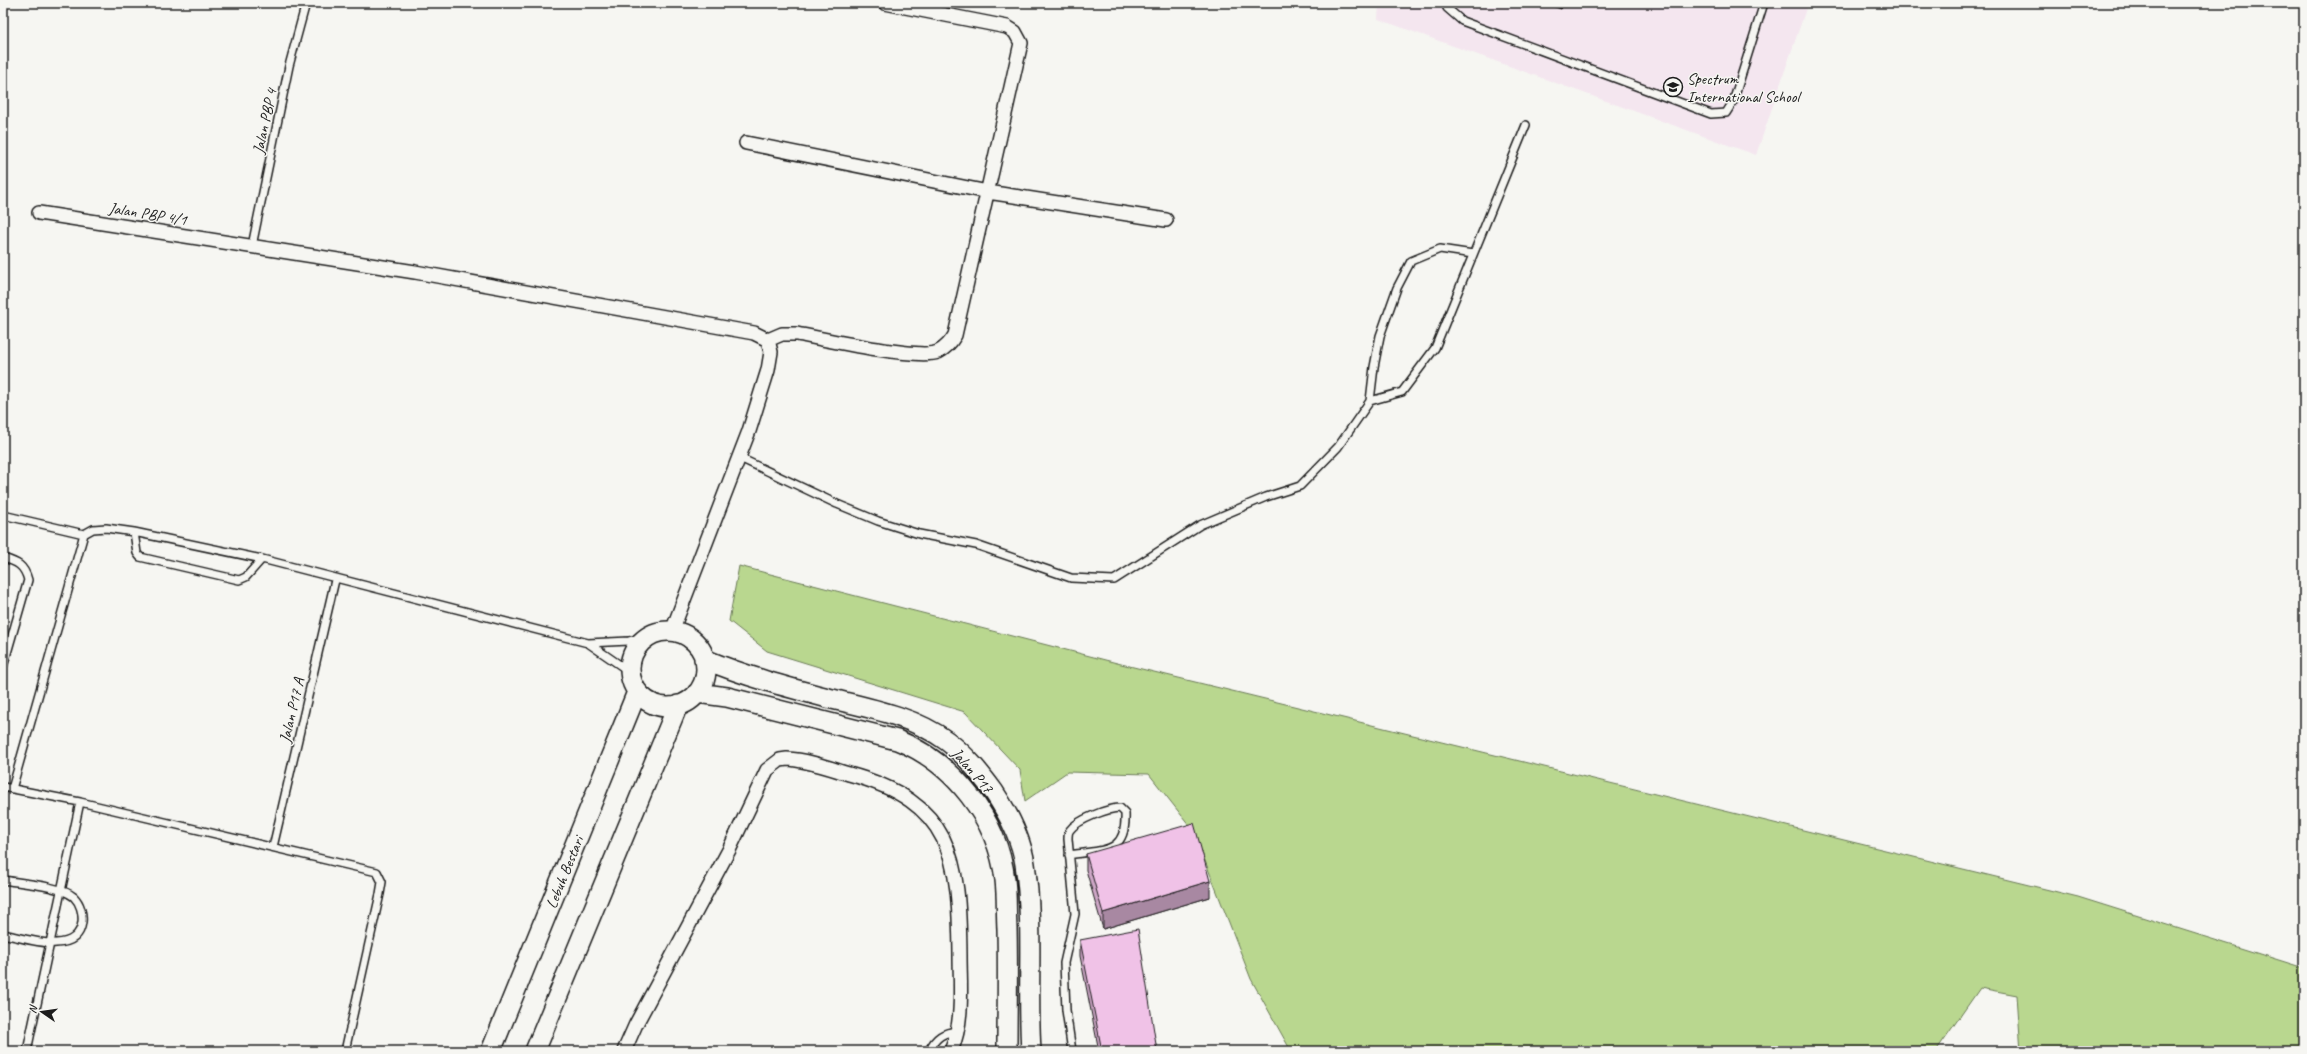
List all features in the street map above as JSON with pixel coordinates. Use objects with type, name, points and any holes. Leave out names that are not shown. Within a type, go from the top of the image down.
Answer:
[{"type":"street","points":[[672,631],[749,431],[768,370],[771,352],[768,340],[782,334],[797,334],[895,352],[928,354],[938,352],[948,345],[956,335],[1021,43],[1018,37],[1007,28],[885,3]]},
{"type":"street","points":[[746,143],[988,192],[1166,220]]},
{"type":"street","name":"Jalan PBP 4/1","points":[[39,214],[415,272],[754,333],[768,340]]},
{"type":"street","points":[[672,631],[679,632],[694,641],[704,659],[706,671],[703,683],[692,698],[678,705],[663,707],[649,702],[638,692],[630,672],[632,655],[642,641],[649,636],[657,632],[672,631]]},
{"type":"street","name":"Jalan P17","points":[[704,659],[766,682],[896,716],[924,728],[946,741],[980,772],[1002,804],[1012,823],[1025,862],[1028,898],[1031,1051]]},
{"type":"street","name":"Lebuh Bestari","points":[[491,1051],[638,692]]},
{"type":"street","name":"Jalan P17","points":[[697,693],[727,697],[897,740],[915,747],[956,778],[977,806],[993,837],[1006,880],[1007,1051]]},
{"type":"street","points":[[535,1051],[678,705]]},
{"type":"street","points":[[624,1051],[636,1024],[729,850],[767,770],[773,764],[787,758],[867,778],[891,788],[914,802],[929,816],[942,836],[955,871],[958,887],[961,1005],[958,1031],[951,1051]]},
{"type":"lane","name":"Jalan PBP 4","points":[[252,246],[289,66],[306,3]]},
{"type":"lane","points":[[1447,3],[1447,8],[1462,21],[1711,114],[1726,113],[1733,102],[1764,3]]},
{"type":"lane","points":[[1370,401],[1402,392],[1435,348],[1526,125]]},
{"type":"lane","points":[[738,457],[837,504],[878,521],[920,534],[976,545],[1071,578],[1114,580],[1200,525],[1266,497],[1300,486],[1338,447],[1370,401],[1380,336],[1397,288],[1411,261],[1440,250],[1473,254]]},
{"type":"lane","points":[[3,515],[84,534],[93,529],[100,528],[134,532],[262,559],[335,580],[588,643],[629,640],[649,636]]},
{"type":"lane","points":[[134,532],[136,553],[140,557],[239,580],[246,577],[262,559]]},
{"type":"lane","points":[[12,789],[84,534]]},
{"type":"lane","points":[[3,558],[15,561],[24,569],[28,580],[3,667]]},
{"type":"lane","name":"Jalan P17 A","points":[[273,847],[335,580]]},
{"type":"lane","points":[[588,643],[630,672]]},
{"type":"lane","points":[[3,787],[80,802],[377,872],[382,882],[345,1051]]},
{"type":"lane","points":[[28,1051],[60,890],[80,802]]},
{"type":"lane","points":[[1069,855],[1112,848],[1122,840],[1126,829],[1125,813],[1120,808],[1112,808],[1077,823],[1069,830],[1069,855],[1075,914],[1064,963],[1066,1010],[1072,1051]]},
{"type":"lane","points":[[3,880],[60,890],[73,896],[82,908],[82,923],[76,935],[64,943],[50,944],[3,934]]},
{"type":"lane","points":[[930,1051],[939,1037],[948,1032],[958,1031]]},
{"type":"shaded area","name":"Spectrum International School","points":[[1379,3],[1808,3],[1756,155],[1378,19]]},
{"type":"green space","points":[[739,566],[1117,663],[2078,897],[2304,968],[2304,1051],[2021,1051],[2017,995],[1980,988],[1936,1051],[1291,1051],[1251,979],[1193,830],[1149,774],[1067,772],[1025,801],[1020,770],[965,712],[767,651],[729,621]]},
{"type":"building","points":[[1194,823],[1210,881],[1103,913],[1086,854]]},
{"type":"building","points":[[1138,929],[1157,1051],[1102,1051],[1080,940]]},
{"type":"place","name":"Spectrum International School","points":[[1673,87]]}]
